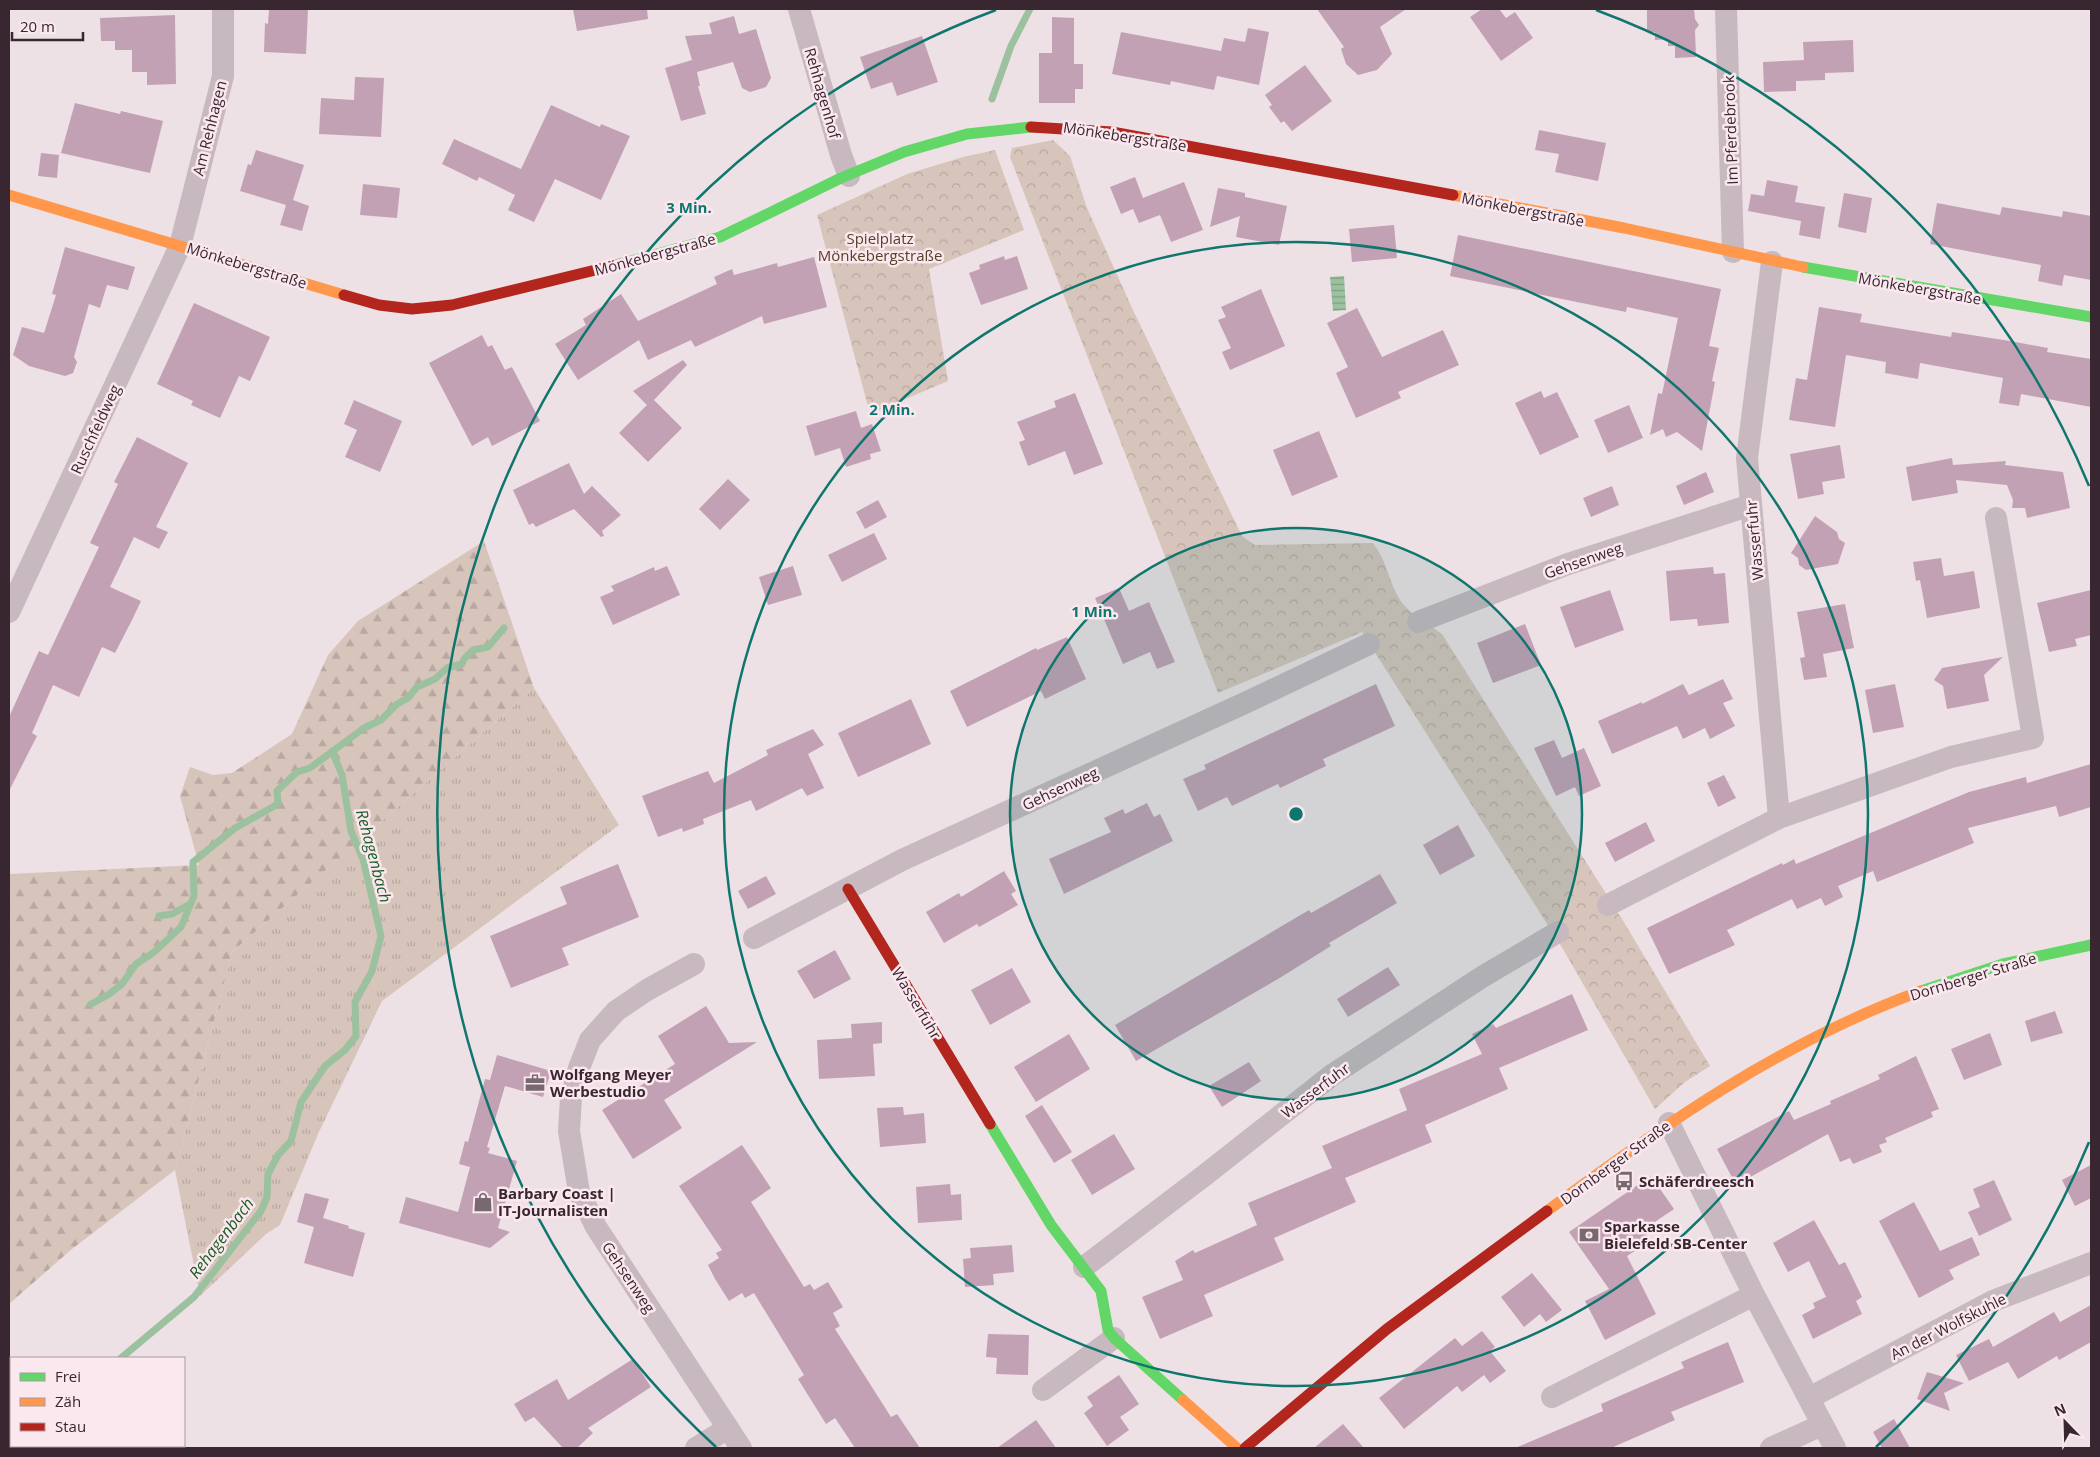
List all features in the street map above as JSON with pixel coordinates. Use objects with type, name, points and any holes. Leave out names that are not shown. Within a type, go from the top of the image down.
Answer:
[{"type":"street","name":"Am Rehhagen","points":[[180,246],[223,76],[223,9]]},
{"type":"street","name":"Rehhagenhof","points":[[799,9],[841,155],[849,176]]},
{"type":"street","name":"Im Pferdebrook","points":[[1726,9],[1733,252]]},
{"type":"street","name":"Mönkebergstraße","points":[[9,195],[378,304],[412,309],[452,305],[693,246],[720,237],[895,156],[966,134],[1020,127],[1056,125],[1116,132],[1316,169],[1733,252],[1772,262],[2091,317]]},
{"type":"street","name":"Ruschfeldweg","points":[[9,612],[180,246]]},
{"type":"street","name":"Wasserfuhr","points":[[1772,262],[1747,458],[1779,818]]},
{"type":"street","name":"Gehsenweg","points":[[1418,622],[1568,564],[1751,505]]},
{"type":"street","points":[[1608,905],[1779,818],[1951,757],[2033,738],[1996,518]]},
{"type":"street","name":"Gehsenweg","points":[[754,938],[902,860],[1248,702],[1369,644]]},
{"type":"street","name":"Wasserfuhr","points":[[848,890],[1051,1224],[1101,1291],[1108,1330],[1114,1338],[1237,1448]]},
{"type":"street","name":"Wasserfuhr","points":[[1084,1267],[1206,1175],[1332,1075],[1482,977],[1558,932]]},
{"type":"street","name":"Dornberger Straße","points":[[1246,1448],[1299,1400],[1445,1284],[1669,1123],[1774,1059],[1874,1010],[2004,964],[2091,945]]},
{"type":"street","name":"Gehsenweg","points":[[694,964],[647,990],[616,1011],[590,1040],[579,1068],[571,1098],[569,1131],[579,1192],[596,1227],[741,1448]]},
{"type":"street","points":[[1669,1123],[1754,1295],[1835,1448]]},
{"type":"street","name":"An der Wolfskuhle","points":[[1809,1398],[1993,1302],[2091,1263]]},
{"type":"street","points":[[1552,1397],[1754,1295]]},
{"type":"street","points":[[1043,1390],[1114,1338]]},
{"type":"street","points":[[1771,1448],[1822,1425]]},
{"type":"street","points":[[696,1448],[728,1428]]},
{"type":"green space","points":[[1053,140],[1070,156],[1087,208],[1132,308],[1242,536],[1255,545],[1373,543],[1381,555],[1400,600],[1416,616],[1442,634],[1622,919],[1710,1066],[1685,1082],[1655,1109],[1563,949],[1362,632],[1218,693],[1010,157],[1012,148]]},
{"type":"green space","name":"Spielplatz Mönkebergstraße","points":[[995,150],[1024,230],[929,269],[948,381],[870,414],[817,215],[907,174],[963,157]]},
{"type":"green space","points":[[484,541],[534,688],[232,952],[175,1170],[72,1249],[9,1304],[9,874],[199,865],[180,796],[190,767],[213,775],[232,773],[292,734],[328,655],[358,621]]},
{"type":"green space","points":[[534,688],[619,825],[382,1001],[318,1134],[280,1225],[266,1234],[200,1296],[175,1170],[232,952]]},
{"type":"shaded area","points":[[1344,276],[1346,310],[1333,311],[1330,277]]},
{"type":"building","points":[[269,9],[308,9],[306,54],[264,52],[265,23],[268,24]]},
{"type":"building","points":[[573,9],[647,9],[648,19],[577,31]]},
{"type":"building","points":[[1317,9],[1406,9],[1380,27],[1392,54],[1377,70],[1358,75],[1346,64],[1341,49],[1344,47]]},
{"type":"building","points":[[1482,9],[1499,9],[1506,18],[1515,12],[1533,38],[1501,61],[1470,17]]},
{"type":"building","points":[[1647,9],[1694,9],[1695,19],[1699,25],[1695,30],[1696,57],[1675,58],[1675,46],[1668,46],[1668,39],[1655,40],[1655,32],[1647,32]]},
{"type":"building","points":[[175,15],[176,84],[147,85],[147,72],[132,72],[132,50],[115,50],[115,41],[101,41],[100,18]]},
{"type":"building","points":[[734,16],[739,34],[756,29],[771,78],[766,87],[750,92],[742,88],[733,62],[697,72],[700,86],[698,86],[706,114],[681,121],[665,68],[692,60],[685,36],[712,34],[709,23]]},
{"type":"building","points":[[1052,17],[1074,18],[1074,64],[1083,64],[1083,89],[1075,89],[1075,103],[1039,103],[1039,53],[1052,53]]},
{"type":"building","points":[[1248,28],[1269,32],[1259,85],[1217,76],[1214,90],[1171,81],[1170,85],[1112,74],[1121,32],[1221,51],[1224,38],[1245,42]]},
{"type":"building","points":[[922,36],[938,82],[897,96],[892,82],[871,89],[860,57]]},
{"type":"building","points":[[1853,40],[1854,72],[1825,73],[1825,80],[1796,81],[1796,91],[1764,92],[1763,62],[1804,60],[1803,42]]},
{"type":"building","points":[[1305,65],[1332,101],[1292,131],[1284,121],[1281,123],[1269,107],[1272,105],[1265,95]]},
{"type":"building","points":[[355,77],[384,78],[381,137],[319,134],[321,98],[354,100]]},
{"type":"building","points":[[75,103],[120,114],[121,111],[163,121],[150,173],[61,153]]},
{"type":"building","points":[[551,105],[600,127],[601,124],[630,136],[601,200],[555,179],[534,222],[508,210],[515,195],[479,177],[477,181],[442,164],[454,139],[521,169]]},
{"type":"building","points":[[1539,130],[1606,143],[1598,181],[1555,172],[1559,154],[1535,150]]},
{"type":"building","points":[[256,150],[304,165],[293,200],[309,206],[302,231],[280,225],[286,205],[240,191],[248,164],[251,165]]},
{"type":"building","points":[[41,153],[59,155],[57,178],[38,176]]},
{"type":"building","points":[[1135,177],[1143,198],[1184,182],[1203,230],[1171,242],[1160,215],[1139,223],[1133,209],[1121,214],[1110,187]]},
{"type":"building","points":[[1767,180],[1798,186],[1795,202],[1825,207],[1820,239],[1799,235],[1801,221],[1748,211],[1751,194],[1764,196]]},
{"type":"building","points":[[363,184],[400,188],[397,218],[360,215]]},
{"type":"building","points":[[1218,188],[1245,193],[1245,197],[1287,206],[1279,245],[1236,237],[1240,216],[1210,227]]},
{"type":"building","points":[[1844,193],[1872,198],[1866,233],[1838,227]]},
{"type":"building","points":[[1937,203],[2000,215],[2002,207],[2062,217],[2063,211],[2091,216],[2091,280],[2064,275],[2062,286],[2038,281],[2041,265],[1930,244]]},
{"type":"building","points":[[1394,225],[1397,258],[1352,262],[1349,229]]},
{"type":"building","points":[[1458,235],[1721,289],[1709,346],[1719,348],[1712,381],[1715,382],[1702,451],[1677,432],[1666,437],[1663,429],[1650,435],[1658,393],[1662,394],[1678,318],[1627,307],[1626,312],[1450,276]]},
{"type":"building","points":[[65,247],[135,267],[128,290],[107,285],[100,308],[89,304],[74,357],[77,362],[73,373],[65,376],[29,366],[13,355],[22,327],[44,333],[56,295],[52,294]]},
{"type":"building","points":[[1004,256],[1005,260],[1017,256],[1028,289],[981,305],[969,273],[980,269],[979,265]]},
{"type":"building","points":[[814,257],[827,307],[764,324],[762,316],[695,347],[691,340],[648,360],[639,340],[578,380],[555,344],[586,325],[583,319],[621,294],[638,321],[717,284],[714,277],[732,269],[734,275],[777,263],[778,267]]},
{"type":"building","points":[[1261,289],[1285,346],[1230,370],[1222,352],[1231,348],[1218,320],[1226,317],[1221,307]]},
{"type":"building","points":[[194,303],[270,337],[250,381],[239,376],[220,418],[191,405],[193,401],[157,384]]},
{"type":"building","points":[[1819,307],[1862,314],[1860,322],[1951,337],[1952,332],[2010,341],[2048,348],[2047,352],[2091,359],[2091,407],[2021,394],[2019,406],[1999,403],[2003,378],[1920,363],[1918,379],[1885,373],[1886,362],[1846,355],[1835,427],[1789,420],[1796,378],[1807,380]]},
{"type":"building","points":[[1357,308],[1382,357],[1443,330],[1459,365],[1398,392],[1401,398],[1356,418],[1336,373],[1348,367],[1327,323]]},
{"type":"building","points":[[482,335],[488,347],[492,345],[505,370],[512,367],[540,421],[492,446],[488,437],[472,446],[429,363]]},
{"type":"building","points":[[683,360],[687,365],[654,400],[682,428],[648,462],[619,433],[647,405],[633,391]]},
{"type":"building","points":[[1541,391],[1544,398],[1557,392],[1579,437],[1540,455],[1515,403]]},
{"type":"building","points":[[1075,393],[1103,464],[1074,475],[1065,451],[1028,466],[1019,442],[1025,440],[1017,422],[1056,407],[1054,401]]},
{"type":"building","points":[[354,400],[402,421],[380,472],[345,457],[357,430],[344,424]]},
{"type":"building","points":[[1629,405],[1643,438],[1608,453],[1594,420]]},
{"type":"building","points":[[856,411],[861,428],[872,424],[881,451],[870,454],[871,459],[846,467],[840,448],[815,456],[806,426]]},
{"type":"building","points":[[1319,431],[1338,477],[1292,496],[1273,450]]},
{"type":"building","points":[[137,437],[188,463],[156,527],[168,532],[159,549],[134,537],[110,587],[141,601],[132,620],[115,653],[102,647],[79,697],[53,685],[32,733],[37,736],[9,791],[9,717],[39,651],[48,655],[99,547],[90,543],[118,484],[114,482]]},
{"type":"building","points":[[1840,445],[1845,478],[1822,482],[1824,494],[1798,499],[1790,454]]},
{"type":"building","points":[[1952,458],[1953,465],[2006,461],[2005,465],[2063,472],[2070,508],[2027,518],[2025,508],[2012,508],[2013,500],[2007,485],[1956,480],[1958,493],[1912,501],[1906,467]]},
{"type":"building","points":[[569,463],[584,494],[592,486],[621,515],[602,531],[604,536],[601,537],[574,509],[536,527],[533,523],[529,525],[513,490]]},
{"type":"building","points":[[1706,472],[1714,492],[1684,505],[1676,486]]},
{"type":"building","points":[[728,479],[750,500],[720,530],[699,509]]},
{"type":"building","points":[[1612,486],[1619,505],[1591,517],[1583,498]]},
{"type":"building","points":[[878,500],[887,517],[865,529],[856,512]]},
{"type":"building","points":[[1815,516],[1837,532],[1839,539],[1845,543],[1838,564],[1806,570],[1799,565],[1798,558],[1791,553]]},
{"type":"building","points":[[874,533],[887,559],[842,582],[828,555]]},
{"type":"building","points":[[1941,558],[1944,576],[1974,571],[1980,608],[1927,618],[1920,580],[1916,581],[1913,562]]},
{"type":"building","points":[[667,566],[680,595],[613,625],[600,597],[614,591],[611,586],[654,567],[655,571]]},
{"type":"building","points":[[793,566],[802,595],[768,605],[759,577]]},
{"type":"building","points":[[1713,567],[1714,574],[1725,573],[1729,623],[1698,626],[1697,619],[1670,621],[1666,571]]},
{"type":"building","points":[[1119,588],[1129,611],[1149,602],[1175,662],[1157,669],[1150,652],[1123,664],[1095,598]]},
{"type":"building","points":[[1610,590],[1624,630],[1575,648],[1560,607]]},
{"type":"building","points":[[2091,590],[2091,635],[2075,639],[2077,646],[2049,652],[2037,603]]},
{"type":"building","points":[[1845,604],[1854,648],[1823,654],[1827,677],[1804,680],[1800,658],[1805,657],[1797,612]]},
{"type":"building","points":[[1525,624],[1541,665],[1493,683],[1477,643]]},
{"type":"building","points":[[1067,637],[1086,679],[1045,699],[1041,691],[967,727],[950,691],[1036,648],[1037,650]]},
{"type":"building","points":[[2003,657],[1984,675],[1989,701],[1947,709],[1943,686],[1934,680],[1942,668]]},
{"type":"building","points":[[1723,679],[1733,699],[1723,703],[1735,726],[1710,739],[1705,728],[1683,739],[1677,726],[1612,754],[1598,721],[1642,702],[1642,704],[1683,684],[1689,695]]},
{"type":"building","points":[[1376,684],[1395,726],[1323,759],[1326,766],[1280,788],[1278,784],[1232,806],[1227,797],[1198,811],[1183,779],[1206,769],[1204,765]]},
{"type":"building","points":[[1895,684],[1904,727],[1873,733],[1865,690]]},
{"type":"building","points":[[911,699],[931,744],[858,777],[838,733]]},
{"type":"building","points":[[813,729],[824,745],[808,754],[824,788],[807,796],[802,788],[756,811],[751,800],[703,819],[704,824],[683,832],[682,828],[658,837],[642,796],[708,771],[714,783],[768,755],[766,750]]},
{"type":"building","points":[[1554,740],[1562,758],[1584,748],[1601,786],[1579,796],[1575,787],[1556,796],[1534,748]]},
{"type":"building","points":[[2091,764],[2091,807],[2059,817],[2056,806],[1968,828],[1974,843],[1877,882],[1873,871],[1838,886],[1843,897],[1825,906],[1821,898],[1797,909],[1792,899],[1727,930],[1735,945],[1669,974],[1647,928],[1782,863],[1783,865],[1794,859],[1796,864],[1969,792],[2026,777],[2027,783]]},
{"type":"building","points":[[1724,775],[1736,798],[1718,807],[1707,783]]},
{"type":"building","points":[[1147,803],[1154,817],[1160,814],[1173,841],[1064,894],[1049,859],[1111,832],[1104,818],[1123,809],[1125,814]]},
{"type":"building","points":[[1646,822],[1655,841],[1615,862],[1605,843]]},
{"type":"building","points":[[1458,825],[1475,856],[1440,875],[1423,845]]},
{"type":"building","points":[[618,864],[639,917],[562,948],[569,965],[511,988],[490,936],[567,904],[560,887]]},
{"type":"building","points":[[1004,871],[1016,891],[1011,894],[1018,905],[979,927],[977,924],[944,943],[926,912],[959,893],[961,897]]},
{"type":"building","points":[[1380,874],[1397,903],[1329,943],[1331,946],[1278,979],[1136,1061],[1115,1025],[1309,910],[1311,913]]},
{"type":"building","points":[[766,876],[776,894],[748,909],[738,891]]},
{"type":"building","points":[[835,950],[851,979],[814,999],[797,971]]},
{"type":"building","points":[[1388,967],[1400,985],[1348,1017],[1337,999]]},
{"type":"building","points":[[1012,968],[1031,1002],[990,1025],[971,990]]},
{"type":"building","points":[[1572,994],[1588,1030],[1499,1068],[1508,1089],[1425,1125],[1432,1142],[1345,1178],[1356,1202],[1274,1238],[1284,1260],[1204,1295],[1213,1316],[1160,1339],[1142,1297],[1183,1280],[1175,1261],[1193,1250],[1195,1253],[1257,1225],[1248,1203],[1332,1168],[1322,1146],[1407,1110],[1399,1089],[1482,1054],[1472,1034],[1493,1024],[1496,1028]]},
{"type":"building","points":[[706,1006],[729,1043],[757,1042],[664,1100],[682,1128],[633,1159],[602,1110],[675,1064],[658,1036]]},
{"type":"building","points":[[2055,1011],[2063,1033],[2031,1042],[2025,1021]]},
{"type":"building","points":[[882,1022],[882,1043],[873,1044],[875,1076],[819,1079],[817,1040],[852,1038],[851,1024]]},
{"type":"building","points":[[1990,1033],[2002,1065],[1964,1080],[1951,1049]]},
{"type":"building","points":[[1069,1034],[1090,1069],[1036,1102],[1014,1067]]},
{"type":"building","points":[[497,1055],[551,1071],[543,1097],[505,1086],[487,1147],[490,1148],[488,1153],[517,1161],[498,1228],[510,1232],[490,1248],[399,1223],[406,1197],[458,1212],[470,1167],[459,1164],[465,1141],[468,1142],[485,1079],[490,1080]]},
{"type":"building","points":[[1916,1056],[1939,1109],[1931,1112],[1933,1117],[1885,1138],[1887,1142],[1879,1145],[1882,1152],[1853,1164],[1850,1158],[1840,1162],[1828,1134],[1736,1185],[1717,1149],[1789,1111],[1794,1120],[1831,1104],[1830,1101],[1880,1079],[1878,1075]]},
{"type":"building","points":[[1249,1062],[1261,1081],[1222,1107],[1209,1086]]},
{"type":"building","points":[[1042,1105],[1072,1152],[1054,1163],[1025,1116]]},
{"type":"building","points":[[903,1107],[904,1115],[924,1113],[926,1143],[880,1147],[877,1108]]},
{"type":"building","points":[[1114,1134],[1135,1169],[1092,1195],[1071,1160]]},
{"type":"building","points":[[742,1145],[771,1188],[751,1202],[804,1287],[810,1284],[814,1290],[828,1282],[843,1307],[833,1313],[840,1326],[835,1329],[891,1417],[897,1414],[920,1448],[855,1448],[835,1418],[826,1424],[798,1379],[804,1375],[754,1293],[745,1298],[742,1293],[729,1301],[715,1279],[708,1265],[719,1258],[716,1253],[722,1250],[679,1186]]},
{"type":"building","points":[[2091,1165],[2091,1198],[2075,1206],[2062,1180]]},
{"type":"building","points":[[1651,1176],[1674,1209],[1643,1230],[1647,1235],[1645,1244],[1627,1256],[1656,1314],[1605,1340],[1585,1301],[1609,1289],[1569,1232]]},
{"type":"building","points":[[1994,1180],[2012,1220],[1979,1236],[1968,1212],[1980,1207],[1973,1189]]},
{"type":"building","points":[[950,1184],[951,1195],[961,1194],[962,1220],[918,1223],[916,1187]]},
{"type":"building","points":[[305,1193],[329,1199],[323,1218],[365,1233],[353,1277],[304,1263],[314,1227],[297,1222]]},
{"type":"building","points":[[1914,1202],[1940,1251],[1972,1237],[1980,1255],[1949,1270],[1954,1279],[1919,1298],[1879,1221]]},
{"type":"building","points":[[1814,1220],[1839,1265],[1845,1262],[1862,1297],[1856,1301],[1862,1314],[1813,1339],[1802,1315],[1815,1308],[1813,1303],[1826,1297],[1809,1261],[1788,1272],[1773,1243]]},
{"type":"building","points":[[1012,1245],[1014,1272],[993,1274],[994,1285],[965,1287],[963,1259],[971,1258],[970,1248]]},
{"type":"building","points":[[1532,1273],[1562,1310],[1546,1322],[1540,1314],[1524,1327],[1501,1297]]},
{"type":"building","points":[[2091,1305],[2091,1342],[2059,1360],[2057,1356],[2018,1379],[2008,1362],[1969,1381],[1956,1355],[1989,1339],[1993,1347],[2054,1312],[2060,1322]]},
{"type":"building","points":[[1482,1331],[1495,1347],[1490,1351],[1506,1371],[1490,1383],[1484,1375],[1462,1392],[1457,1386],[1404,1429],[1379,1398],[1455,1338],[1462,1346]]},
{"type":"building","points":[[988,1334],[1029,1335],[1028,1375],[996,1374],[997,1358],[986,1357]]},
{"type":"building","points":[[1728,1342],[1744,1382],[1671,1412],[1675,1420],[1611,1448],[1515,1448],[1603,1411],[1601,1404],[1684,1368],[1681,1362]]},
{"type":"building","points":[[633,1359],[651,1387],[588,1428],[593,1433],[577,1448],[563,1448],[534,1417],[525,1422],[514,1404],[557,1379],[568,1400]]},
{"type":"building","points":[[1927,1372],[1964,1383],[1944,1393],[1950,1411],[1917,1399]]},
{"type":"building","points":[[1119,1375],[1139,1404],[1120,1417],[1129,1430],[1107,1446],[1084,1413],[1093,1406],[1087,1397]]},
{"type":"building","points":[[1894,1419],[1910,1448],[1882,1448],[1873,1432]]},
{"type":"building","points":[[1036,1420],[1056,1448],[997,1448]]},
{"type":"building","points":[[1343,1424],[1364,1448],[1314,1448]]},
{"type":"waterway","name":"Rehagenbach","points":[[992,99],[1011,46],[1030,9]]},
{"type":"waterway","name":"Rehagenbach","points":[[91,1004],[108,995],[122,984],[136,964],[153,953],[181,927],[194,896],[193,862],[235,828],[278,804],[277,791],[297,772],[310,768],[364,728],[381,720],[397,704],[408,698],[417,687],[435,679],[447,668],[462,664],[464,659],[473,650],[488,647],[504,628]]},
{"type":"waterway","name":"Rehagenbach","points":[[122,1357],[194,1297],[261,1211],[267,1197],[268,1174],[278,1155],[291,1141],[301,1102],[325,1066],[345,1050],[356,1036],[355,1002],[372,971],[381,936],[363,859],[351,831],[342,775],[332,751]]},
{"type":"waterway","name":"Rehagenbach","points":[[159,916],[172,914],[190,904]]},
{"type":"traffic: fast","points":[[620,264],[720,237],[841,178],[904,152],[967,134],[1031,127]]},
{"type":"traffic: fast","points":[[1803,267],[2091,317]]},
{"type":"traffic: fast","points":[[1921,991],[2003,964],[2091,945]]},
{"type":"traffic: fast","points":[[990,1124],[1051,1225],[1101,1291],[1108,1330],[1114,1338],[1183,1400]]},
{"type":"traffic: slow","points":[[9,195],[344,295]]},
{"type":"traffic: slow","points":[[1453,195],[1624,228],[1803,267]]},
{"type":"traffic: slow","points":[[1547,1211],[1635,1147],[1773,1060],[1821,1034],[1870,1011],[1921,991]]},
{"type":"traffic: slow","points":[[1183,1400],[1237,1448]]},
{"type":"traffic: jam","points":[[1031,127],[1112,132],[1453,195]]},
{"type":"traffic: jam","points":[[344,295],[379,305],[412,309],[452,305],[620,264]]},
{"type":"traffic: jam","points":[[848,889],[990,1124]]},
{"type":"traffic: jam","points":[[1245,1448],[1387,1329],[1547,1211]]},
{"type":"place","name":"Wolfgang Meyer Werbestudio","points":[[535,1083]]},
{"type":"place","name":"Schäferdreesch","points":[[1624,1181]]},
{"type":"place","name":"Barbary Coast | IT-Journalisten","points":[[483,1202]]},
{"type":"place","name":"Sparkasse Bielefeld SB-Center","points":[[1589,1235]]}]
